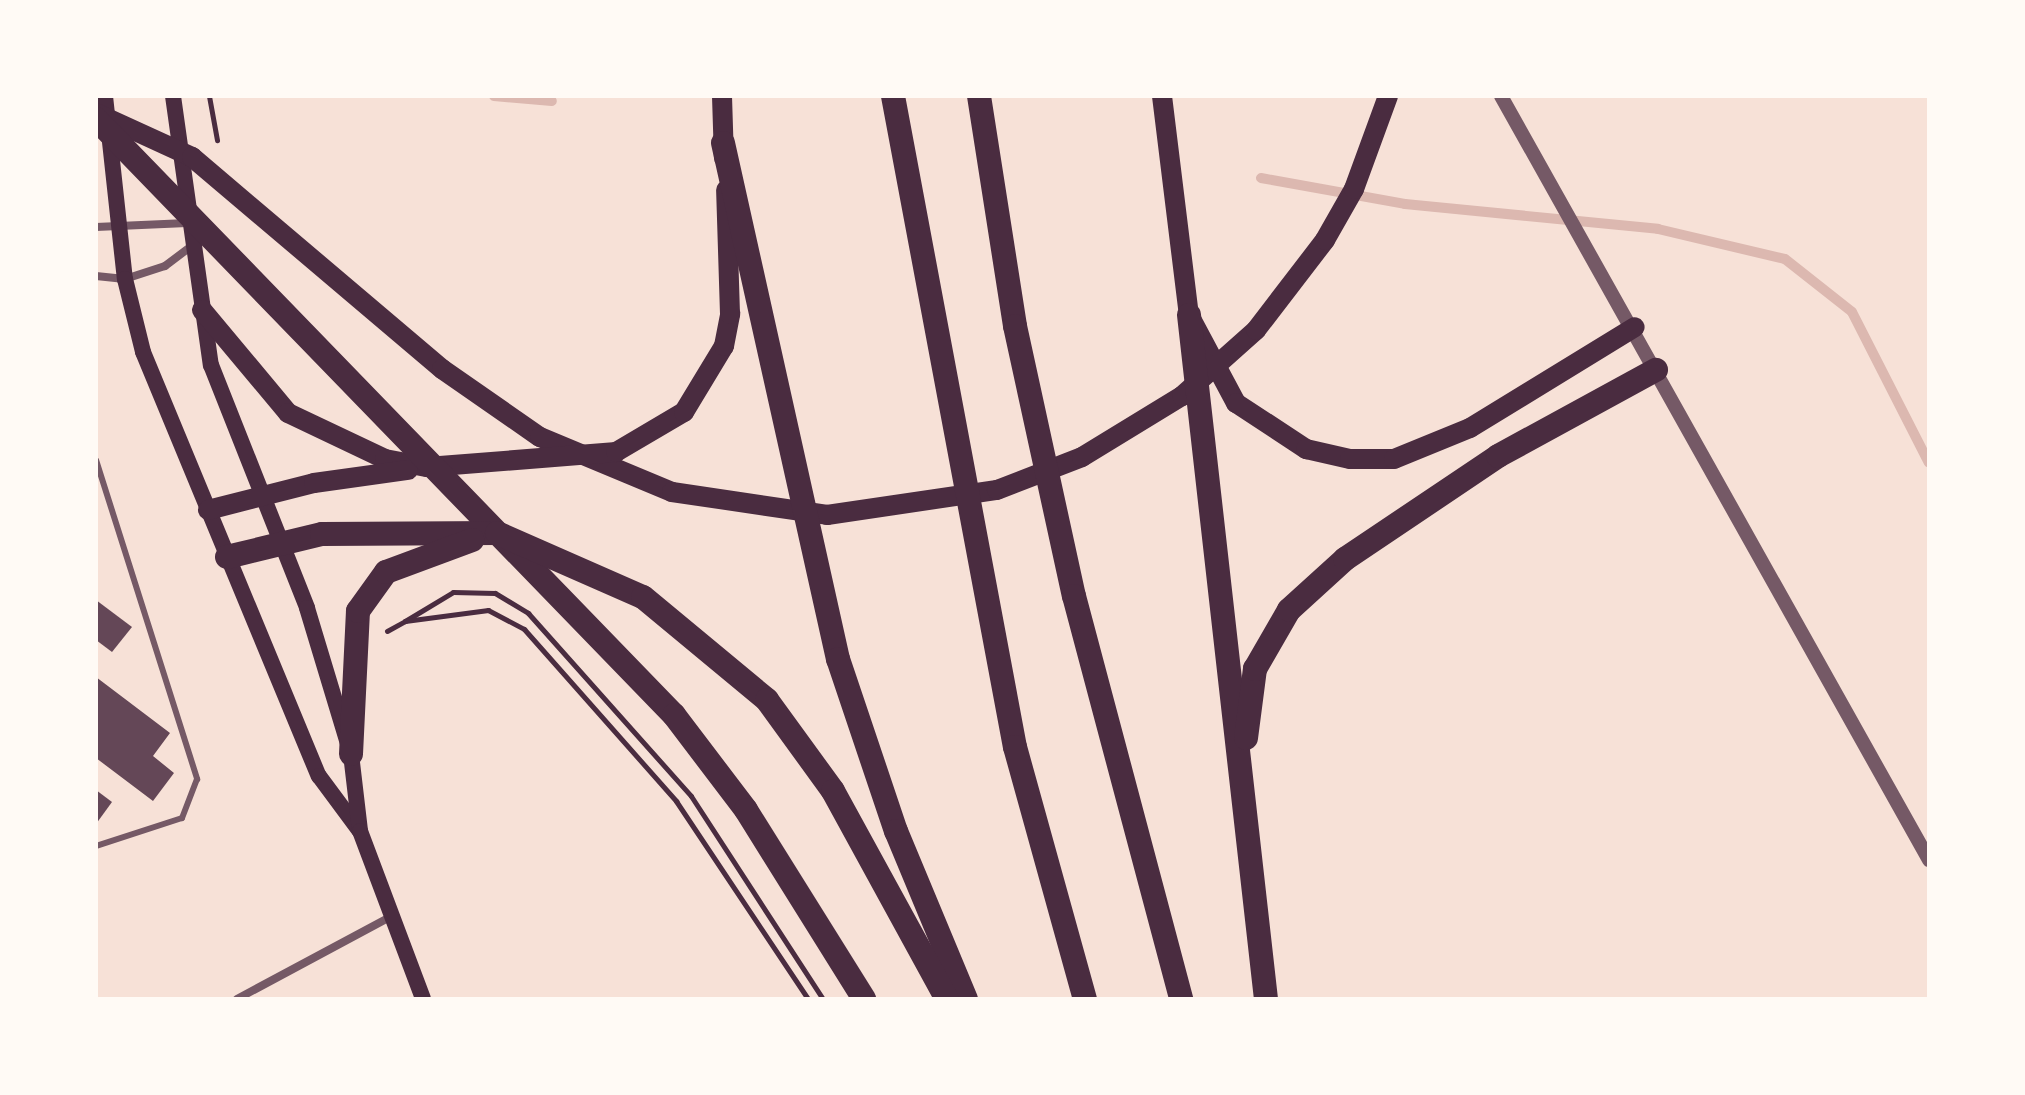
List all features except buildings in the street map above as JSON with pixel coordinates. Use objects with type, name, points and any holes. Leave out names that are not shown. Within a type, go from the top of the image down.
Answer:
[{"type":"highway","points":[[893,96],[1015,747],[1085,999]]},
{"type":"highway","points":[[979,96],[1015,326],[1074,596],[1181,999]]},
{"type":"highway","points":[[101,108],[674,715],[746,810],[862,996]]},
{"type":"highway","points":[[723,143],[838,659],[896,831],[966,999]]},
{"type":"highway","points":[[1189,315],[1266,999]]},
{"type":"highway","points":[[1242,774],[1255,669],[1289,610],[1345,559],[1498,456],[1656,370]]},
{"type":"highway","points":[[227,557],[281,543],[351,531],[497,533],[643,597],[767,700],[833,791],[947,999]]},
{"type":"highway","points":[[351,754],[353,642],[372,588],[406,560],[497,533]]},
{"type":"main road","points":[[208,510],[261,495],[427,467],[616,452],[684,412],[710,377],[730,314],[722,96]]},
{"type":"main road","points":[[1162,96],[1189,315],[1236,403],[1306,449],[1350,459],[1394,459],[1470,428],[1635,327]]},
{"type":"main road","points":[[101,108],[192,157],[442,369],[540,437],[672,492],[827,515],[997,490],[1082,457],[1182,396],[1256,330],[1325,240],[1354,189],[1388,96]]},
{"type":"main road","points":[[174,102],[211,365],[281,543],[351,754],[360,831],[388,918],[423,999]]},
{"type":"main road","points":[[101,108],[124,224],[125,279],[143,352],[319,776],[360,831]]},
{"type":"main road","points":[[202,310],[288,413],[348,447],[427,467]]},
{"type":"street","points":[[1501,96],[1635,327],[1929,860]]},
{"type":"street","points":[[96,227],[189,223]]},
{"type":"street","points":[[96,276],[125,279],[165,266],[193,245]]},
{"type":"street","points":[[237,999],[388,918]]},
{"type":"lane","points":[[96,460],[197,779],[182,818],[96,846]]},
{"type":"path","points":[[385,632],[426,606],[476,590],[495,593],[528,613],[691,796],[823,999]]},
{"type":"path","points":[[405,621],[488,610],[524,629],[676,801],[808,999]]},
{"type":"waterway","points":[[494,96],[552,101]]},
{"type":"waterway","points":[[1261,178],[1405,204],[1658,229],[1785,259],[1852,312],[1929,463]]}]
